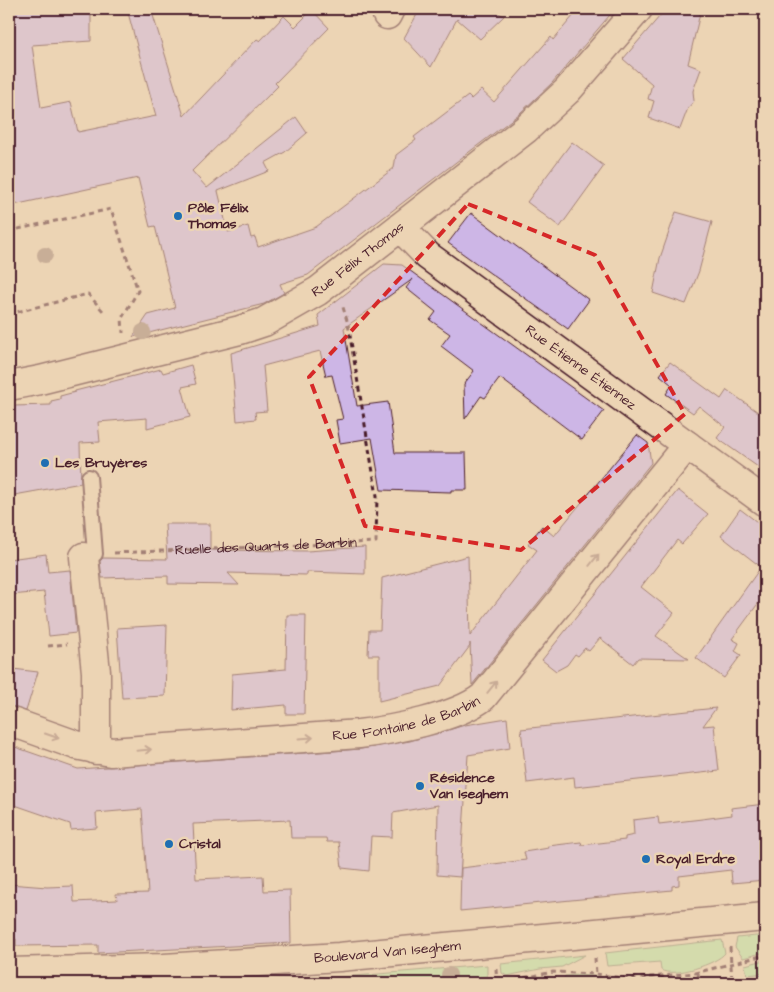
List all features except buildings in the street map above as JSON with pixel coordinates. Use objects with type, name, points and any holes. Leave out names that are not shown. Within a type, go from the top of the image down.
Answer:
[{"type":"street","name":"Rue Félix Thomas","points":[[9,386],[240,330],[284,311],[334,279],[550,109],[638,9]]},
{"type":"street","name":"Rue Étienne Étiennez","points":[[401,228],[428,256],[765,502]]},
{"type":"street","name":"Rue Fontaine de Barbin","points":[[9,721],[96,750],[136,751],[366,733],[417,722],[474,704],[483,697],[687,444]]},
{"type":"street","points":[[90,555],[96,672],[96,750]]},
{"type":"street","name":"Boulevard Van Iseghem","points":[[9,972],[164,968],[339,958],[765,918]]},
{"type":"lane","points":[[89,477],[90,555]]},
{"type":"path","points":[[9,231],[111,209],[138,291],[122,318],[124,340]]},
{"type":"path","name":"Ruelle des Quarts de Barbin","points":[[90,555],[376,542],[377,496],[348,324],[334,279]]},
{"type":"path","points":[[9,314],[88,294],[103,311]]},
{"type":"path","points":[[729,939],[732,983]]},
{"type":"path","points":[[594,955],[596,974]]},
{"type":"path","points":[[496,965],[498,983],[538,974],[572,972],[628,979],[698,972],[765,955]]},
{"type":"path","points":[[698,972],[699,981]]},
{"type":"path","points":[[662,976],[663,983]]},
{"type":"highlighted area","points":[[468,204],[595,255],[685,414],[521,550],[365,526],[309,377]]},
{"type":"green space","points":[[765,935],[765,952],[743,958],[735,947],[737,938]]},
{"type":"green space","points":[[722,940],[725,953],[713,961],[694,969],[667,972],[661,970],[660,962],[607,966],[605,953]]},
{"type":"green space","points":[[585,955],[562,967],[540,969],[507,976],[502,973],[501,964]]},
{"type":"green space","points":[[765,960],[765,973],[747,975],[745,965]]},
{"type":"green space","points":[[487,965],[487,976],[451,983],[216,983],[342,977]]},
{"type":"green space","points":[[565,976],[600,977],[612,983],[547,983],[563,981]]},
{"type":"water","points":[[765,975],[765,983],[685,983]]},
{"type":"place","name":"Pôle Félix Thomas","points":[[178,216]]},
{"type":"place","name":"Les Bruyères","points":[[45,463]]},
{"type":"place","name":"Résidence Van Iseghem","points":[[420,786]]},
{"type":"place","name":"Cristal","points":[[169,844]]},
{"type":"place","name":"Royal Erdre","points":[[646,859]]}]
